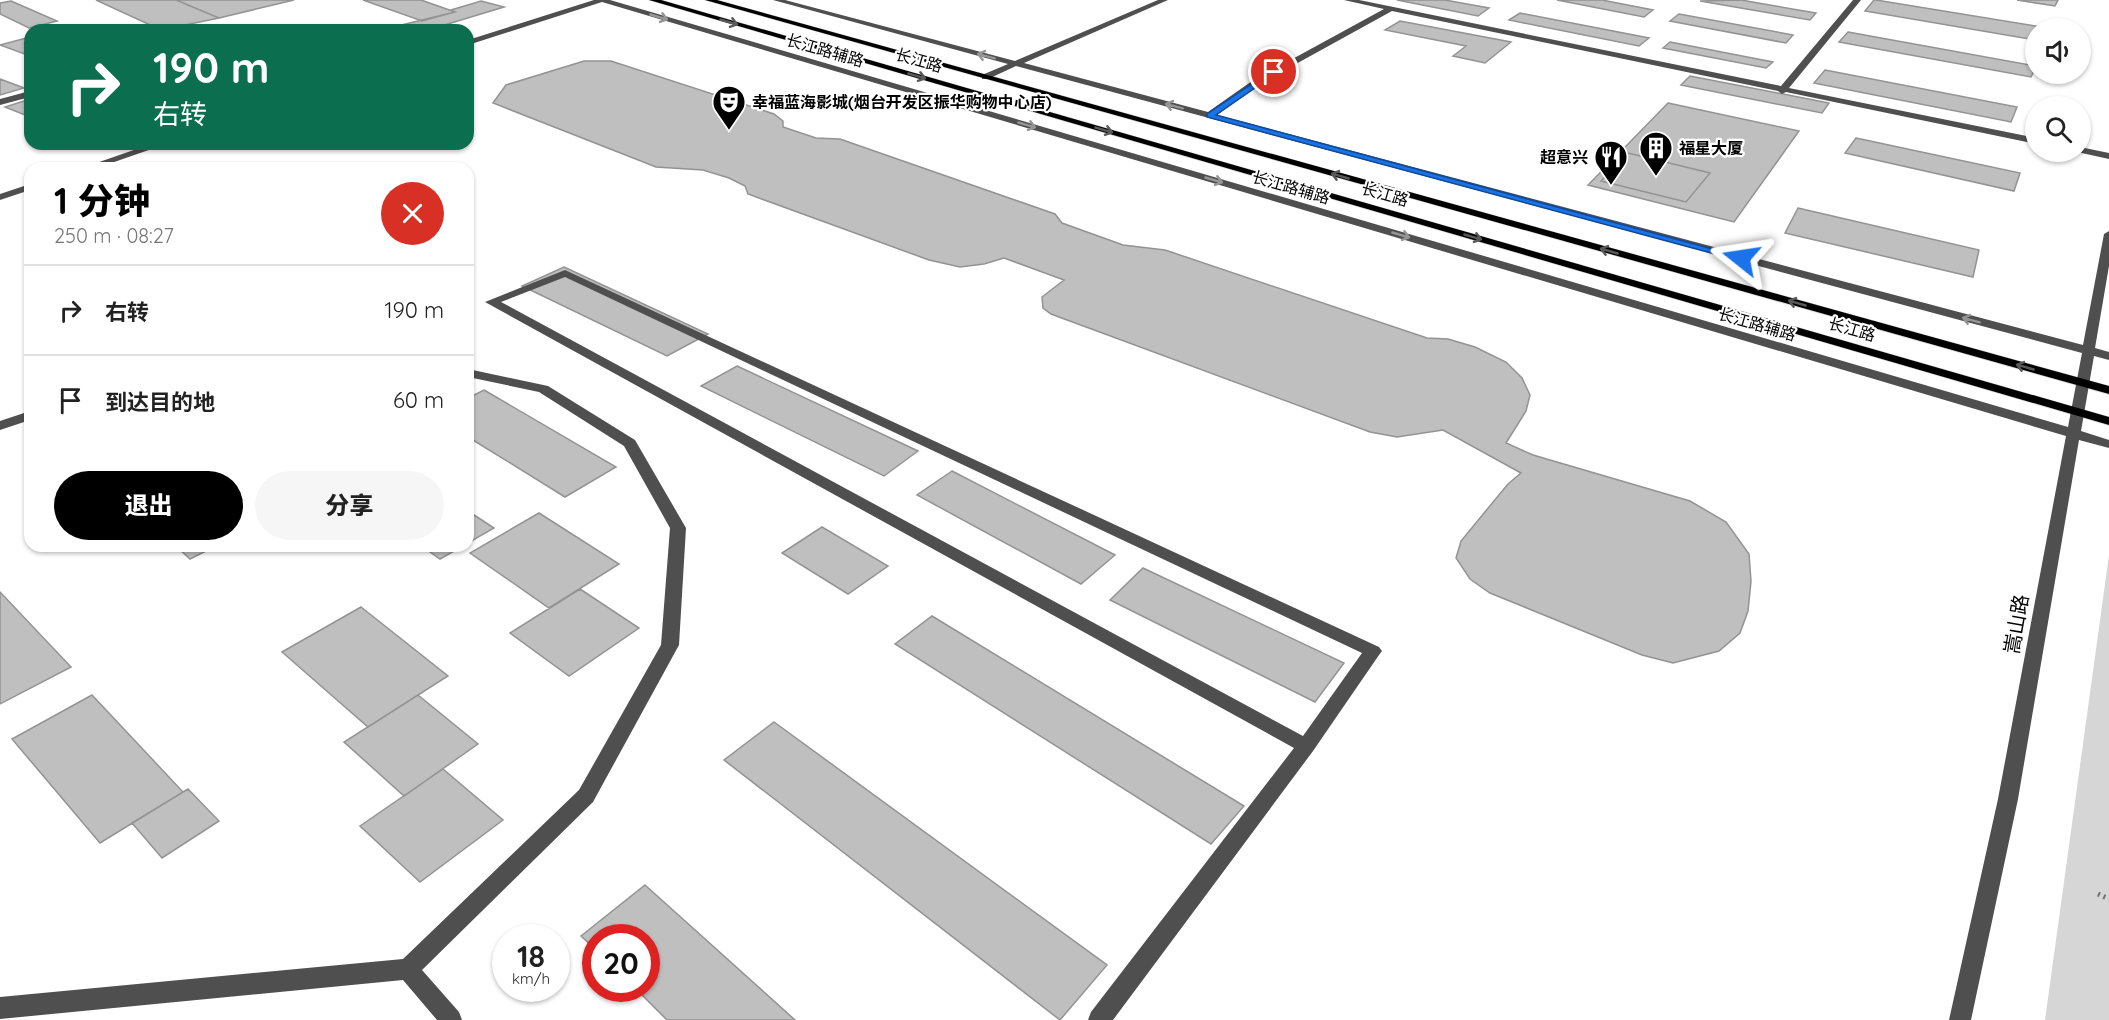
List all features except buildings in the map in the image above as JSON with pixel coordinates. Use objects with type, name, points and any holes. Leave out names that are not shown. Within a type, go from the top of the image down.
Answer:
[{"type":"main road","name":"长江路","points":[[653,0],[2109,421]]},
{"type":"main road","name":"长江路","points":[[709,0],[2109,390]]},
{"type":"street","points":[[474,42],[602,0]]},
{"type":"street","name":"长江路辅路","points":[[602,0],[2109,444]]},
{"type":"street","name":"长江路辅路","points":[[777,0],[2109,356]]},
{"type":"street","points":[[985,77],[1164,0]]},
{"type":"street","points":[[1348,0],[1782,91],[2025,139]]},
{"type":"street","points":[[1782,91],[1857,0]]},
{"type":"street","points":[[1209,116],[1255,83],[1390,9]]},
{"type":"street","points":[[0,102],[24,96]]},
{"type":"street","points":[[106,162],[142,150]]},
{"type":"street","points":[[2091,152],[2109,156]]},
{"type":"street","points":[[0,196],[24,189]]},
{"type":"street","name":"嵩山路","points":[[1960,1020],[2008,799],[2109,234]]},
{"type":"street","points":[[1099,1020],[1306,746],[1373,651],[565,273],[491,302],[1306,746]]},
{"type":"street","points":[[0,1008],[408,969],[586,796],[670,645],[678,528],[630,443],[543,389],[474,374]]},
{"type":"street","points":[[0,426],[24,417]]},
{"type":"street","points":[[408,969],[451,1020]]},
{"type":"path","points":[[2098,894],[2109,898]]},
{"type":"shaded area","points":[[2109,555],[2109,1020],[2045,1020]]},
{"type":"place","name":"幸福蓝海影城(烟台开发区振华购物中心店)","points":[[729,131]]},
{"type":"place","name":"福星大厦","points":[[1656,177]]},
{"type":"place","name":"超意兴","points":[[1611,186]]},
{"type":"route","points":[[1274,72],[1209,116],[1741,258]]}]
